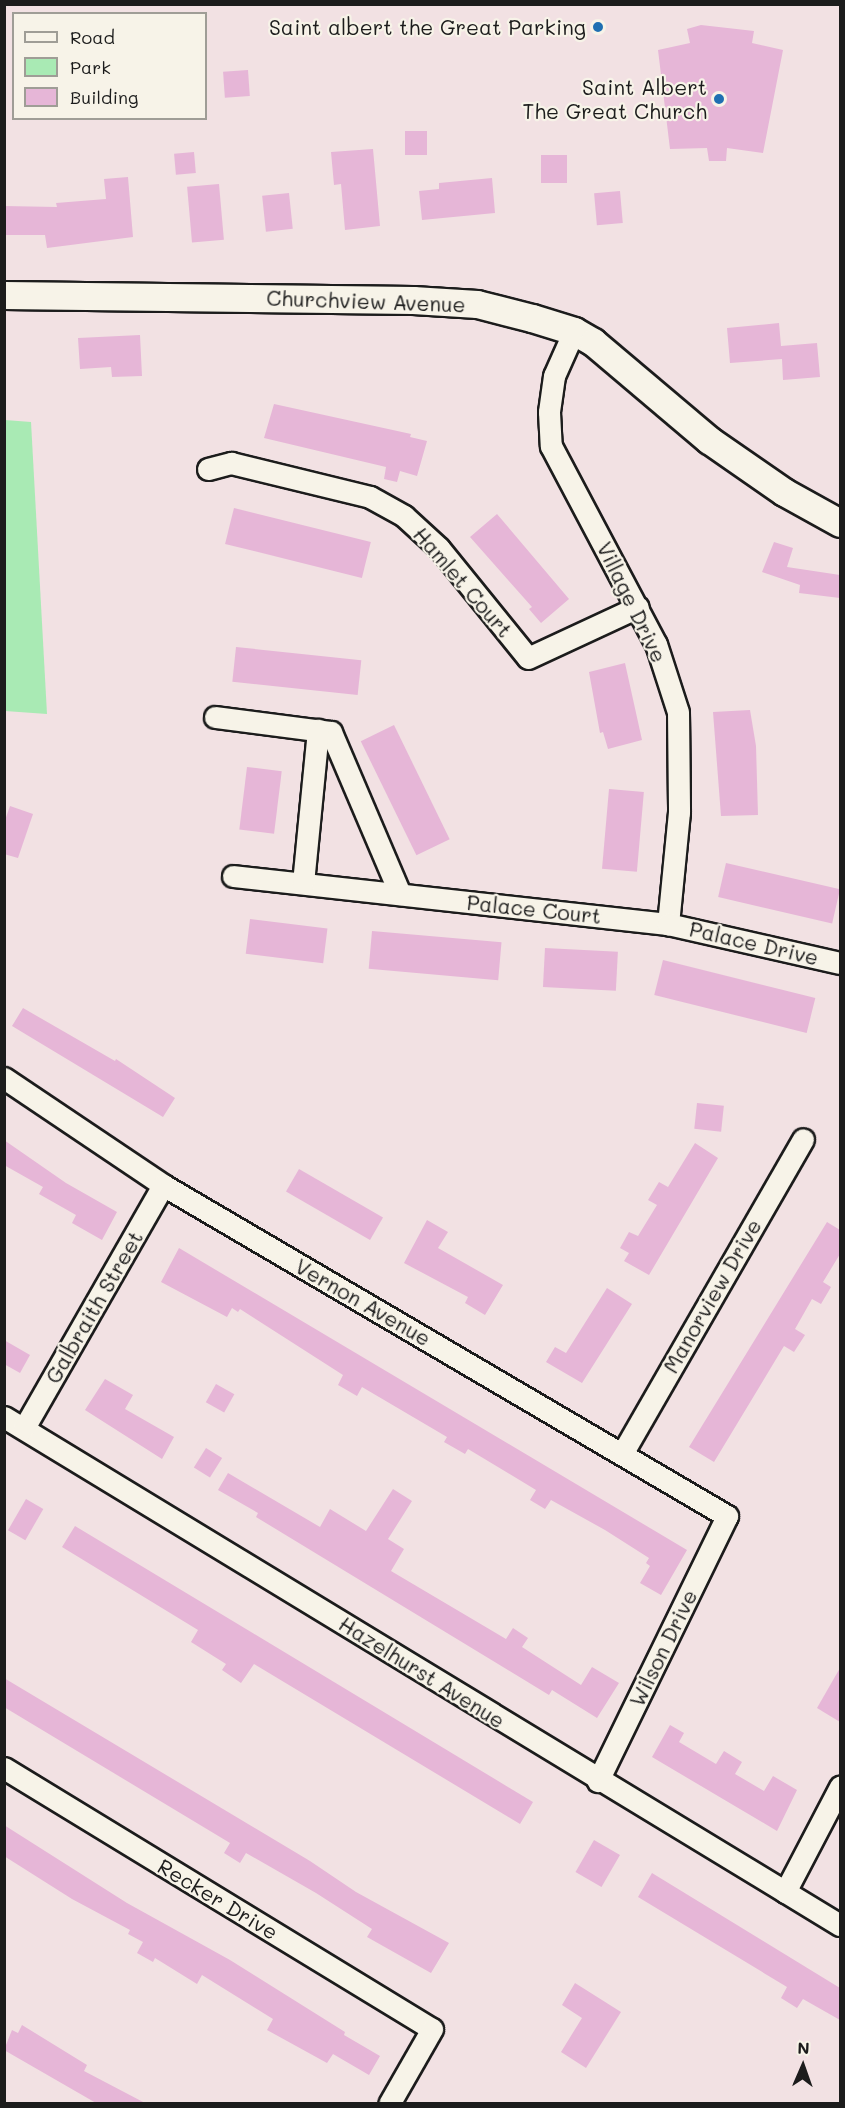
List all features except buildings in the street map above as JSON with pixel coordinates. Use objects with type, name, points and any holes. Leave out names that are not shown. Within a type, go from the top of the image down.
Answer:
[{"type":"street","name":"Churchview Avenue","points":[[4,295],[413,300],[477,304],[574,331],[593,342],[709,440],[784,492],[840,524]]},
{"type":"street","name":"Village Drive","points":[[574,331],[554,376],[549,412],[551,446],[656,644],[678,712],[679,812],[668,924]]},
{"type":"street","name":"Hamlet Court","points":[[208,468],[231,463],[370,497],[404,516],[439,548],[528,658],[638,607]]},
{"type":"street","points":[[215,717],[331,732],[400,894]]},
{"type":"street","points":[[303,884],[318,730]]},
{"type":"street","name":"Palace Court","points":[[233,876],[668,924]]},
{"type":"street","name":"Palace Drive","points":[[668,924],[840,963]]},
{"type":"street","name":"Vernon Avenue","points":[[4,1078],[163,1185],[727,1516]]},
{"type":"street","name":"Manorview Drive","points":[[622,1454],[803,1139]]},
{"type":"street","name":"Galbraith Street","points":[[24,1428],[163,1185]]},
{"type":"street","name":"Hazelhurst Avenue","points":[[4,1417],[598,1781],[840,1925]]},
{"type":"street","name":"Wilson Drive","points":[[598,1781],[727,1516]]},
{"type":"street","name":"Recker Drive","points":[[4,1768],[432,2029],[389,2103]]},
{"type":"street","points":[[785,1892],[840,1787]]},
{"type":"green space","points":[[5,420],[31,422],[47,714],[5,711]]},
{"type":"place","name":"Saint albert the Great Parking","points":[[598,27]]},
{"type":"place","name":"Saint Albert The Great Church","points":[[719,99]]}]
